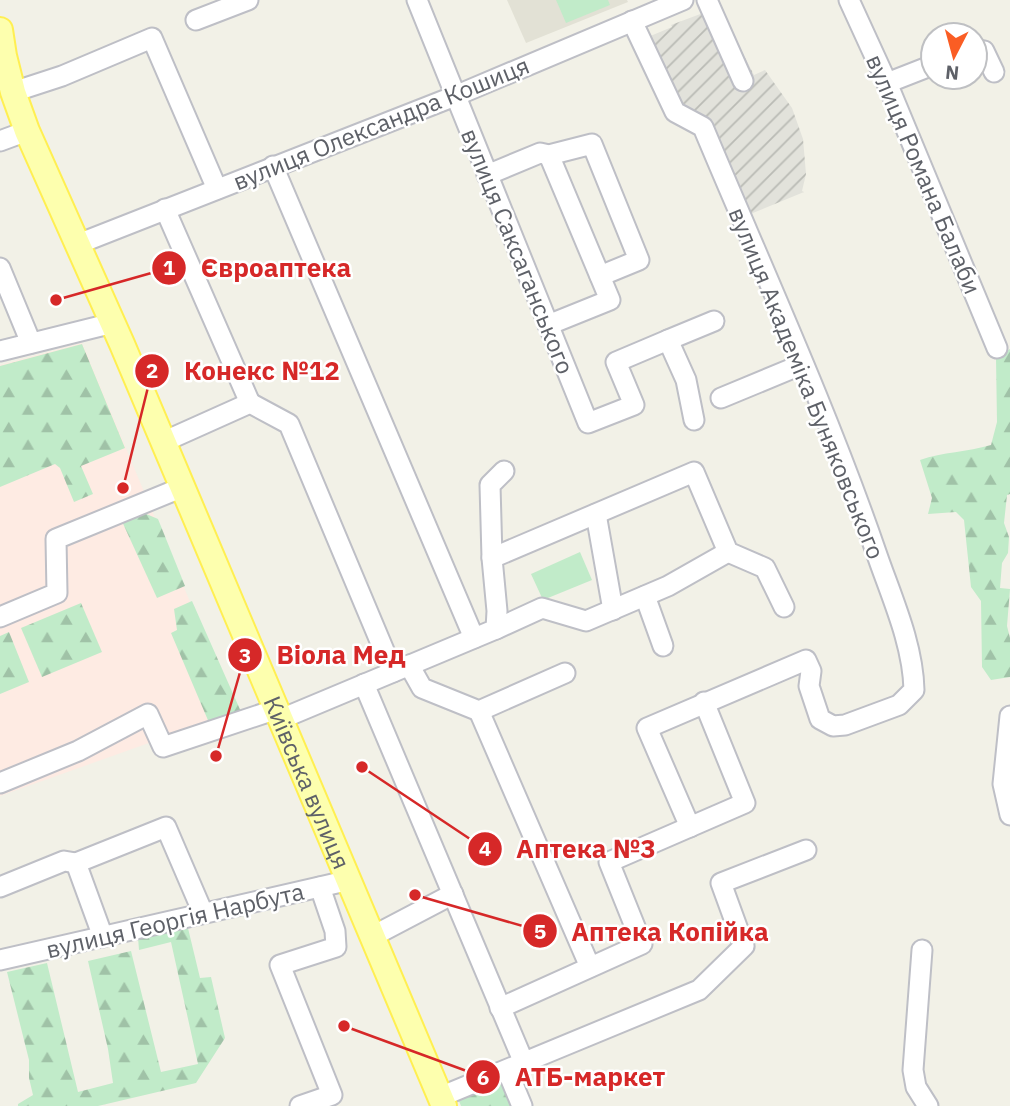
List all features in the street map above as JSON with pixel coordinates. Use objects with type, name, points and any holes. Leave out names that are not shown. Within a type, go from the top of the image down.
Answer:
[{"type":"main road","name":"Київська вулиця","points":[[0,30],[13,92],[27,131],[113,323],[443,1104]]},
{"type":"street","points":[[196,20],[248,0]]},
{"type":"street","name":"вулиця Саксаганського","points":[[417,0],[588,423],[634,405],[616,362],[668,340]]},
{"type":"street","name":"вулиця Олександра Кошиця","points":[[78,244],[455,96],[683,0]]},
{"type":"street","points":[[707,0],[743,80]]},
{"type":"street","name":"вулиця Романа Балаби","points":[[849,0],[887,83],[996,348]]},
{"type":"street","name":"вулиця Академіка Буняковського","points":[[632,21],[675,112],[703,127],[803,364],[850,476],[902,628],[911,662],[914,690],[900,705],[845,725],[833,726],[820,719],[809,686],[811,671],[806,660],[704,702]]},
{"type":"street","points":[[13,92],[62,76],[152,38],[217,188]]},
{"type":"street","points":[[989,62],[994,72]]},
{"type":"street","points":[[887,83],[919,70]]},
{"type":"street","points":[[0,141],[27,131]]},
{"type":"street","points":[[488,175],[540,153],[549,155],[592,144],[639,260],[600,276]]},
{"type":"street","points":[[548,325],[610,300],[549,155]]},
{"type":"street","points":[[273,166],[474,638]]},
{"type":"street","points":[[164,209],[250,403],[289,424],[401,668],[422,688],[479,711],[590,967]]},
{"type":"street","points":[[0,268],[31,343]]},
{"type":"street","points":[[694,419],[686,380],[668,340],[714,321]]},
{"type":"street","points":[[0,351],[113,323]]},
{"type":"street","points":[[721,398],[803,364]]},
{"type":"street","points":[[163,442],[250,403]]},
{"type":"street","points":[[496,629],[490,485],[504,471]]},
{"type":"street","points":[[492,558],[694,472],[727,552],[765,568],[784,607]]},
{"type":"street","points":[[0,617],[57,593],[56,539],[183,487]]},
{"type":"street","points":[[596,514],[614,610]]},
{"type":"street","points":[[0,783],[78,751],[148,714],[163,747],[279,714],[364,684],[542,608],[586,621],[668,586],[727,552]]},
{"type":"street","points":[[645,596],[663,646]]},
{"type":"street","points":[[479,711],[565,673]]},
{"type":"street","points":[[364,684],[500,1007],[516,1066],[522,1106]]},
{"type":"street","points":[[500,1007],[642,944],[609,862],[690,827],[745,803],[704,702],[647,728],[690,827]]},
{"type":"street","points":[[1010,716],[1003,783],[1010,815]]},
{"type":"street","points":[[0,887],[64,862],[76,863],[166,827],[203,914]]},
{"type":"street","points":[[443,1104],[516,1066],[699,990],[744,946],[721,883],[806,850]]},
{"type":"street","points":[[76,863],[103,936]]},
{"type":"street","name":"вулиця Георгія Нарбута","points":[[1,955],[103,936],[350,880]]},
{"type":"street","points":[[300,1106],[332,1095],[280,965],[336,947],[335,931],[320,887]]},
{"type":"street","points":[[373,936],[453,894]]},
{"type":"street","points":[[922,950],[913,1070],[916,1087],[928,1106]]},
{"type":"shaded area","points":[[507,0],[627,0],[628,2],[526,43]]},
{"type":"shaded area","points":[[719,7],[754,75],[765,70],[792,108],[803,139],[806,174],[804,192],[743,217],[717,150],[678,103],[648,37],[672,27],[671,25]]},
{"type":"shaded area","points":[[82,343],[236,712],[0,796],[0,365]]},
{"type":"green space","points":[[556,0],[608,0],[610,5],[566,23]]},
{"type":"green space","points":[[82,344],[125,448],[81,466],[93,494],[74,502],[60,468],[55,464],[0,487],[0,366]]},
{"type":"green space","points":[[1010,349],[1010,494],[1007,495],[1004,523],[1009,537],[1008,553],[1002,563],[1000,588],[1010,589],[1007,626],[1010,638],[1010,677],[991,680],[982,667],[981,601],[971,587],[964,520],[956,512],[928,514],[932,498],[920,460],[991,445],[997,422],[996,358]]},
{"type":"green space","points":[[137,510],[158,519],[185,586],[157,598],[120,517]]},
{"type":"green space","points":[[580,552],[592,580],[543,600],[531,574]]},
{"type":"green space","points":[[192,601],[242,714],[210,725],[171,633],[177,630],[174,609]]},
{"type":"green space","points":[[81,603],[102,652],[42,677],[21,628]]},
{"type":"green space","points":[[9,632],[29,682],[0,694],[0,636]]},
{"type":"green space","points":[[187,924],[200,978],[211,977],[225,1038],[196,1083],[98,1106],[18,1106],[33,1095],[29,1060],[7,972],[47,963],[78,1092],[113,1083],[88,961],[131,951],[161,1072],[198,1064],[171,942],[139,950],[138,937]]},
{"type":"green space","points":[[506,1077],[518,1106],[461,1106],[457,1096]]},
{"type":"place","name":"Євроаптека","points":[[56,300]]},
{"type":"place","name":"Конекс №12","points":[[123,488]]},
{"type":"place","name":"Віола Мед","points":[[216,756]]},
{"type":"place","name":"Аптека №3","points":[[362,767]]},
{"type":"place","name":"Аптека Копійка","points":[[415,895]]},
{"type":"place","name":"АТБ-маркет","points":[[344,1026]]}]
